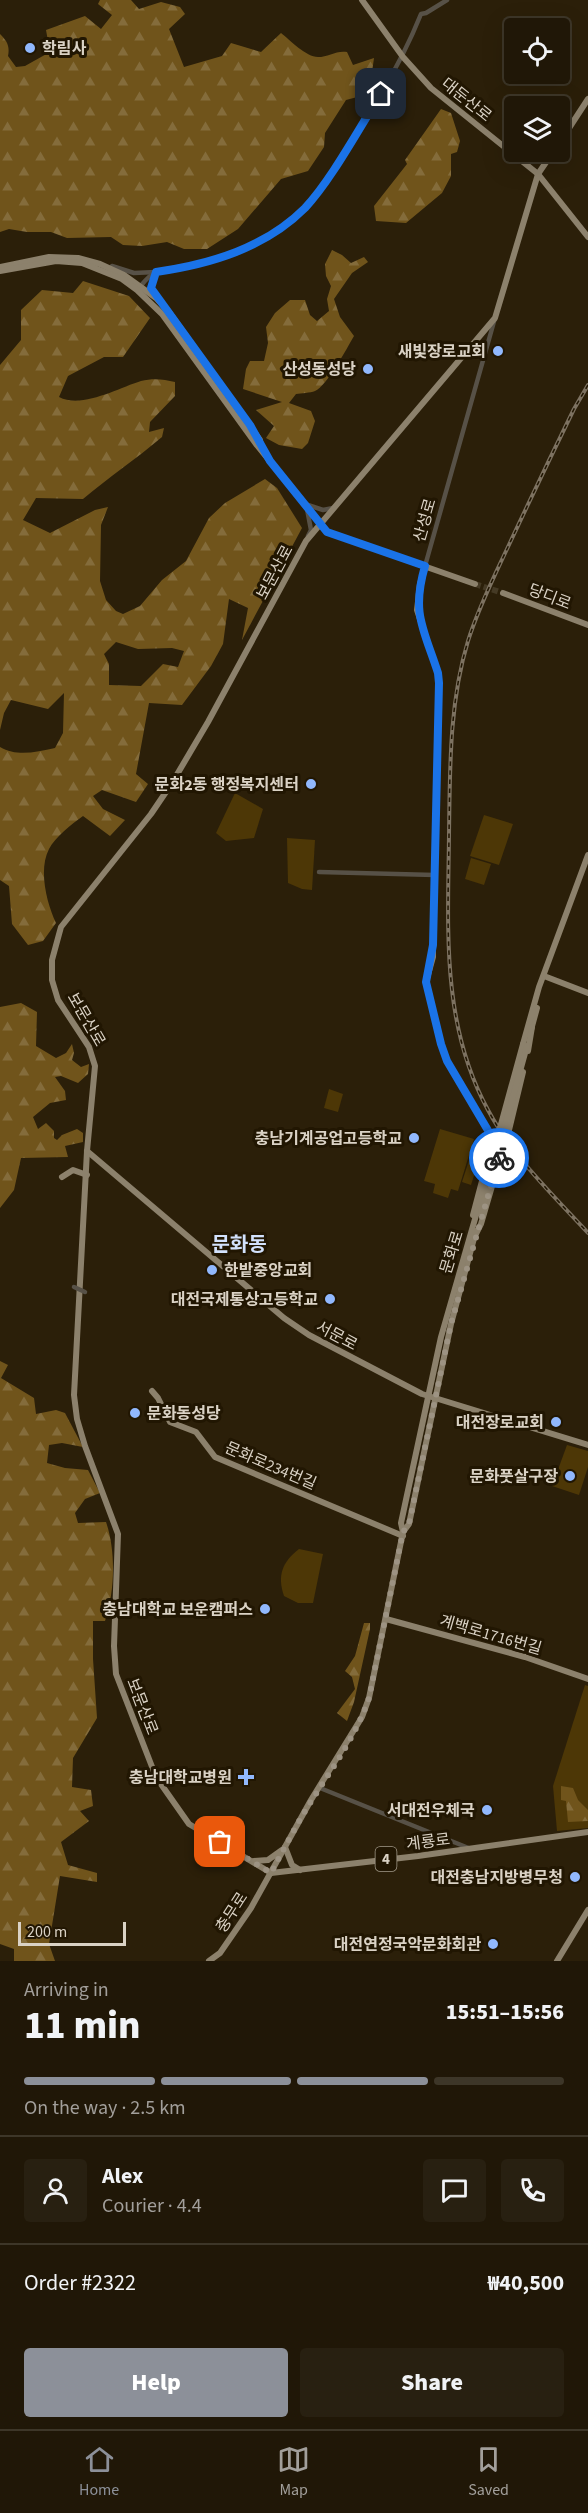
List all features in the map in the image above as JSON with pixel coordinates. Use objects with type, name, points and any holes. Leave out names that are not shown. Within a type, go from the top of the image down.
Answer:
[{"type":"main road","name":"대둔산로","points":[[362,0],[403,57],[430,88],[538,174],[588,237]]},
{"type":"main road","points":[[570,127],[588,99]]},
{"type":"main road","name":"보문산로","points":[[271,1873],[189,1824],[156,1777],[116,1674],[114,1646],[118,1534],[85,1446],[77,1419],[74,1395],[94,1058],[90,1047],[58,1000],[52,973],[55,944],[61,927],[151,814],[172,783],[208,722],[306,542],[495,318],[538,174],[546,162]]},
{"type":"main road","points":[[0,267],[49,257],[78,258],[113,269],[164,306],[250,425],[260,440],[261,448]]},
{"type":"main road","points":[[0,271],[56,261],[82,263],[105,271],[139,288],[162,314],[261,448],[327,532],[475,584]]},
{"type":"main road","name":"산성로","points":[[425,566],[417,610],[438,673],[439,683],[432,957],[426,982],[431,1008],[447,1061],[499,1149],[499,1160],[481,1224],[476,1234]]},
{"type":"main road","name":"당디로","points":[[503,593],[588,625]]},
{"type":"main road","name":"문화로","points":[[271,1873],[362,1717],[369,1698],[403,1534],[401,1523],[476,1234],[479,1213],[543,988],[541,985],[588,855]]},
{"type":"main road","points":[[544,976],[588,993]]},
{"type":"main road","points":[[502,1121],[522,1040],[530,1028]]},
{"type":"main road","points":[[509,1130],[530,1028]]},
{"type":"main road","points":[[473,1224],[472,1218],[492,1150],[490,1134]]},
{"type":"main road","name":"서문로","points":[[87,1151],[297,1328],[432,1397],[588,1445]]},
{"type":"main road","points":[[62,1177],[73,1170],[87,1175]]},
{"type":"main road","name":"문화로","points":[[432,1397],[446,1318],[473,1224],[479,1213]]},
{"type":"main road","name":"문화로234번길","points":[[151,1389],[170,1422],[195,1432],[215,1458],[255,1472],[403,1534]]},
{"type":"main road","name":"계백로1716번길","points":[[386,1619],[525,1657],[588,1679]]},
{"type":"main road","name":"계룡로","points":[[271,1873],[471,1849],[588,1832]]},
{"type":"main road","points":[[252,1860],[268,1860],[285,1847],[292,1865],[301,1870]]},
{"type":"main road","name":"충무로","points":[[209,1961],[226,1945],[271,1873]]},
{"type":"main road","points":[[557,1961],[588,1910]]},
{"type":"street","points":[[100,264],[134,273],[156,272],[231,255],[268,237],[291,220],[316,195],[403,57],[421,14],[447,0]]},
{"type":"street","points":[[139,288],[156,272]]},
{"type":"street","points":[[156,272],[151,288],[164,306]]},
{"type":"street","name":"산성로","points":[[425,566],[495,318]]},
{"type":"street","points":[[306,542],[310,530],[305,504],[323,510],[338,505]]},
{"type":"street","points":[[319,872],[435,875]]},
{"type":"street","points":[[74,1287],[84,1292]]},
{"type":"street","points":[[320,1788],[471,1849]]},
{"type":"shaded area","points":[[235,793],[263,809],[254,838],[226,841],[216,833]]},
{"type":"shaded area","points":[[484,815],[513,824],[499,865],[470,856]]},
{"type":"shaded area","points":[[287,838],[315,840],[312,890],[302,889],[288,883]]},
{"type":"shaded area","points":[[471,858],[491,864],[484,885],[465,879]]},
{"type":"shaded area","points":[[329,1089],[343,1094],[338,1112],[324,1108]]},
{"type":"shaded area","points":[[440,1129],[474,1139],[458,1191],[451,1189],[448,1198],[433,1193],[435,1184],[424,1181]]},
{"type":"shaded area","points":[[474,1145],[483,1148],[471,1185],[462,1182]]},
{"type":"shaded area","name":"문화풋살구장","points":[[567,1445],[588,1451],[588,1467],[579,1495],[552,1486]]},
{"type":"shaded area","points":[[299,1549],[323,1554],[313,1603],[298,1603],[284,1596],[282,1589],[282,1570],[288,1559]]},
{"type":"shaded area","points":[[585,1685],[588,1686],[588,1828],[557,1831],[553,1786]]},
{"type":"green space","points":[[100,0],[131,0],[139,9],[161,2],[180,7],[185,14],[169,29],[184,67],[222,56],[231,43],[261,52],[281,33],[313,56],[322,57],[347,52],[353,65],[374,58],[371,79],[361,96],[346,100],[325,133],[324,147],[308,171],[281,179],[238,229],[207,249],[184,249],[167,242],[142,246],[123,245],[111,237],[67,238],[51,232],[9,229],[0,232],[0,34],[9,49],[8,56],[16,67],[25,66],[50,52],[46,30],[85,16],[101,29],[112,15],[98,4]]},
{"type":"green space","points":[[441,109],[451,113],[460,141],[457,152],[451,154],[451,176],[442,193],[406,223],[376,221],[374,206],[407,164],[405,160]]},
{"type":"green space","points":[[332,250],[351,263],[364,257],[368,262],[352,273],[334,299],[340,317],[354,336],[320,388],[313,392],[296,394],[289,403],[311,411],[315,421],[308,443],[302,449],[279,445],[266,438],[274,426],[256,410],[282,402],[243,389],[246,369],[250,361],[264,361],[268,343],[266,327],[275,313],[290,300],[305,300],[310,315],[317,321],[329,311],[327,299],[331,286],[326,276],[325,264]]},
{"type":"green space","points":[[83,281],[129,296],[150,318],[123,357],[104,357],[68,376],[59,397],[78,401],[89,399],[141,381],[154,379],[175,382],[175,396],[150,422],[149,432],[164,428],[162,437],[83,499],[36,498],[23,520],[50,533],[95,510],[108,507],[101,525],[100,581],[106,600],[116,611],[123,614],[140,606],[162,580],[186,561],[209,518],[225,503],[265,479],[277,488],[302,528],[242,640],[248,608],[229,599],[223,644],[211,666],[182,705],[149,703],[136,774],[148,784],[136,802],[102,790],[93,796],[103,809],[125,820],[110,836],[83,816],[52,844],[46,857],[44,877],[47,897],[56,923],[43,941],[28,945],[12,924],[9,886],[0,880],[0,747],[20,753],[55,748],[63,733],[64,693],[48,709],[11,700],[4,713],[0,730],[0,365],[21,340],[21,310],[42,290],[73,293]],"holes":[[[116,642],[138,649],[172,648],[184,651],[178,667],[163,664],[141,686],[109,685],[109,664],[104,654]]]},
{"type":"green space","points":[[21,1003],[37,1012],[36,1046],[56,1058],[66,1053],[72,1044],[74,1053],[72,1060],[81,1067],[89,1064],[88,1074],[78,1083],[61,1076],[55,1077],[65,1091],[66,1100],[50,1103],[33,1117],[38,1129],[46,1123],[54,1131],[54,1138],[57,1140],[62,1135],[77,1129],[83,1133],[83,1142],[65,1146],[68,1157],[21,1158],[14,1190],[0,1208],[0,1007]]},
{"type":"green space","points":[[0,1361],[8,1365],[1,1378],[34,1398],[36,1414],[56,1410],[65,1413],[83,1447],[62,1443],[49,1445],[47,1463],[65,1468],[88,1470],[100,1493],[85,1499],[75,1513],[78,1523],[106,1522],[113,1558],[111,1597],[105,1621],[93,1621],[97,1718],[73,1758],[72,1787],[91,1790],[93,1806],[80,1811],[89,1821],[61,1842],[68,1865],[97,1873],[97,1882],[60,1876],[49,1944],[55,1961],[14,1961],[14,1949],[0,1944]]},
{"type":"green space","points":[[364,1623],[370,1623],[370,1629],[354,1702],[347,1721],[337,1713],[355,1689],[352,1677],[345,1671],[355,1656]]},
{"type":"green space","points":[[561,1786],[573,1788],[578,1800],[588,1810],[588,1821],[568,1822],[566,1801],[561,1800]]},
{"type":"tunnel","points":[[475,584],[503,593]]},
{"type":"railway","points":[[588,385],[574,409],[496,572],[468,641],[457,688],[452,737],[448,906],[450,975],[455,1010],[462,1044],[473,1077],[488,1110],[509,1144],[588,1233]]},
{"type":"way so far","points":[[220,1842],[271,1873],[311,1800],[362,1717],[369,1698],[403,1532],[409,1524],[451,1324],[499,1158]]},
{"type":"place","name":"학림사","points":[[30,48]]},
{"type":"place","name":"새빛장로교회","points":[[498,351]]},
{"type":"place","name":"산성동성당","points":[[368,369]]},
{"type":"place","name":"문화2동 행정복지센터","points":[[311,784]]},
{"type":"place","name":"충남기계공업고등학교","points":[[414,1138]]},
{"type":"place","name":"한밭중앙교회","points":[[212,1270]]},
{"type":"place","name":"대전국제통상고등학교","points":[[330,1299]]},
{"type":"place","name":"문화동성당","points":[[135,1413]]},
{"type":"place","name":"대전장로교회","points":[[556,1422]]},
{"type":"place","name":"문화풋살구장","points":[[570,1476]]},
{"type":"place","name":"충남대학교 보운캠퍼스","points":[[265,1609]]},
{"type":"place","name":"충남대학교병원","points":[[246,1777]]},
{"type":"place","name":"서대전우체국","points":[[487,1810]]},
{"type":"place","name":"대전충남지방병무청","points":[[575,1877]]},
{"type":"place","name":"대전연정국악문화회관","points":[[493,1944]]},
{"type":"district","name":"문화동","points":[[239,1244]]},
{"type":"route","points":[[381,94],[316,195],[291,220],[274,233],[231,255],[174,270],[156,272],[151,288],[250,425],[270,461],[320,525],[327,532],[425,566],[417,610],[438,673],[439,683],[433,945],[426,982],[431,1008],[447,1061],[499,1149],[499,1158]]}]
